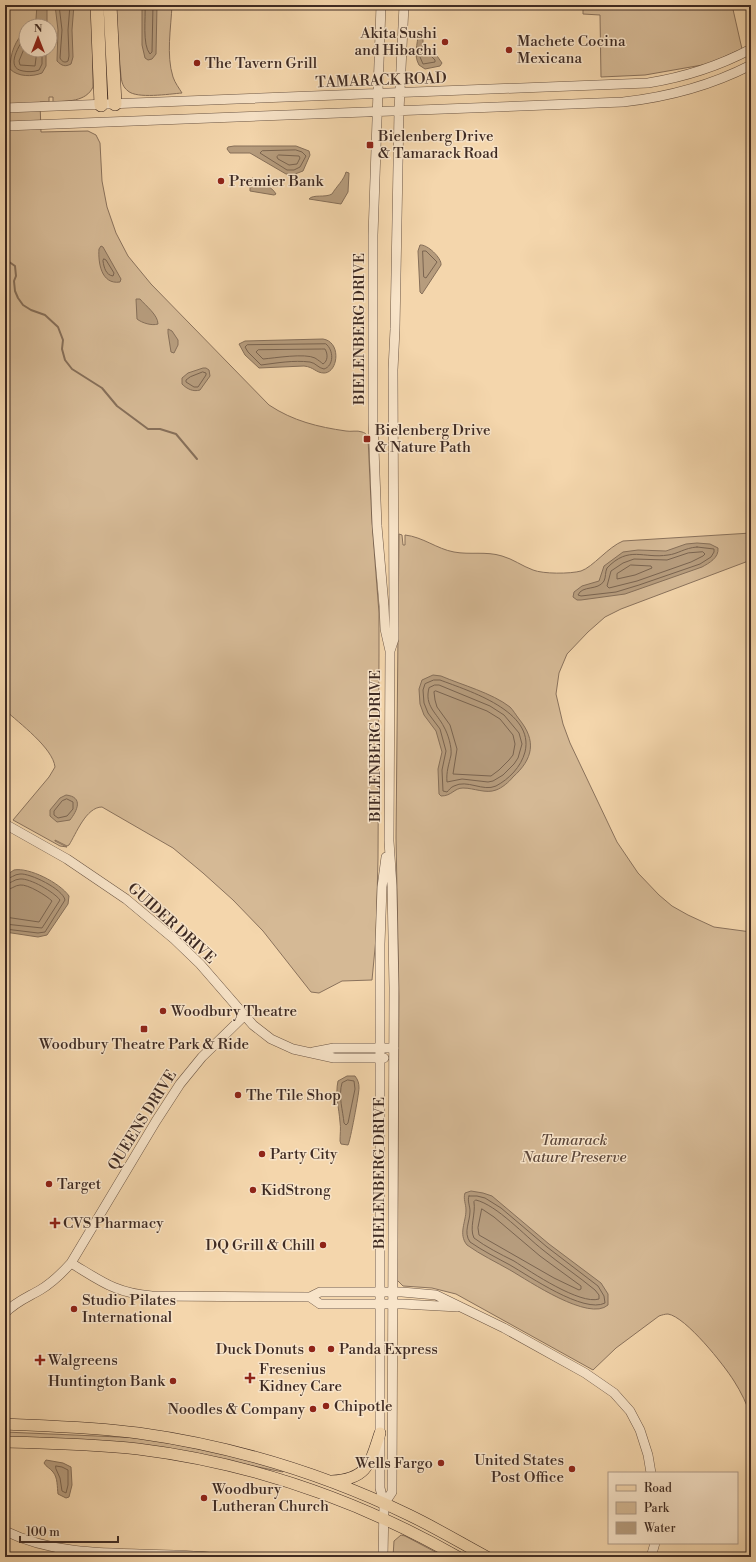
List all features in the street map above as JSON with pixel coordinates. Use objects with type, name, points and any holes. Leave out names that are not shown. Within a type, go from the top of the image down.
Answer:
[{"type":"highway","points":[[97,5],[101,105]]},
{"type":"highway","points":[[110,5],[115,104]]},
{"type":"main road","points":[[5,1424],[92,1428],[167,1438],[242,1454],[286,1466],[384,1504],[435,1528],[487,1557]]},
{"type":"main road","points":[[328,1481],[348,1479],[364,1470],[370,1461],[380,1433]]},
{"type":"main road","points":[[5,1442],[109,1446],[154,1451],[199,1459],[287,1481],[384,1518],[458,1557]]},
{"type":"street","name":"BIELENBERG DRIVE","points":[[381,5],[372,284],[373,423],[377,526],[384,606],[384,629],[390,651],[389,841],[393,907],[394,1048],[392,1492],[384,1504]]},
{"type":"street","name":"BIELENBERG DRIVE","points":[[390,651],[394,639],[393,370],[399,111],[404,5]]},
{"type":"street","name":"TAMARACK ROAD","points":[[5,108],[648,83],[706,69],[732,59],[751,49]]},
{"type":"street","name":"TAMARACK ROAD","points":[[5,126],[612,102],[646,99],[678,93],[708,85],[751,65]]},
{"type":"street","name":"GUIDER DRIVE","points":[[5,824],[67,859],[126,899],[174,939],[200,964],[258,1030],[271,1039],[293,1049],[334,1058],[394,1058]]},
{"type":"street","name":"BIELENBERG DRIVE","points":[[383,1557],[384,1504],[380,1488],[380,1048],[382,887],[389,841]]},
{"type":"street","name":"QUEENS DRIVE","points":[[5,1313],[19,1302],[52,1282],[71,1263],[158,1116],[180,1084],[202,1057],[245,1015]]},
{"type":"street","name":"GUIDER DRIVE","points":[[310,1052],[334,1048],[394,1048]]},
{"type":"street","points":[[71,1263],[110,1286],[134,1295],[310,1297],[320,1292],[392,1292],[436,1295],[485,1318],[585,1373],[614,1393],[630,1411],[640,1430],[648,1455],[651,1472]]},
{"type":"street","points":[[310,1297],[320,1304],[392,1304],[463,1308]]},
{"type":"street","points":[[5,1532],[30,1542],[70,1551],[209,1557]]},
{"type":"street","points":[[651,1557],[655,1544]]},
{"type":"green space","points":[[5,5],[92,5],[93,87],[86,96],[76,100],[53,102],[53,97],[49,97],[49,102],[40,102],[41,132],[88,131],[96,135],[100,143],[102,181],[107,207],[116,233],[128,256],[151,284],[269,405],[278,411],[306,422],[348,431],[360,431],[367,435],[368,438],[372,523],[379,613],[378,859],[376,938],[372,980],[342,981],[319,993],[311,992],[263,931],[233,900],[203,873],[173,848],[102,807],[96,808],[86,816],[69,845],[67,846],[55,840],[67,847],[60,846],[13,820],[49,777],[55,767],[53,760],[42,744],[5,710]]},
{"type":"green space","points":[[115,5],[172,5],[170,41],[171,69],[173,77],[182,93],[138,95],[128,91],[125,88],[121,77]]},
{"type":"green space","points":[[583,5],[732,5],[742,49],[708,64],[645,75],[601,77],[600,15],[583,14]]},
{"type":"green space","name":"Tamarack Nature Preserve","points":[[751,533],[751,560],[621,609],[605,617],[567,654],[559,673],[556,694],[563,724],[570,743],[617,842],[638,873],[672,906],[688,915],[714,927],[751,932],[751,1417],[737,1385],[729,1374],[694,1332],[676,1317],[668,1314],[659,1316],[616,1348],[593,1370],[456,1294],[432,1288],[403,1286],[397,1280],[399,997],[396,838],[399,534],[402,535],[403,545],[405,545],[405,535],[412,536],[454,552],[484,553],[502,556],[537,571],[570,573],[586,569],[617,544],[623,541]]},
{"type":"green space","points":[[5,1432],[142,1438],[221,1453],[284,1470],[283,1472],[233,1462],[5,1437]]},
{"type":"green space","points":[[401,1535],[445,1557],[393,1557],[394,1541]]},
{"type":"water","points":[[37,5],[47,5],[47,18],[36,18]]},
{"type":"water","points":[[55,5],[74,5],[72,30],[73,57],[71,64],[67,66],[62,65],[57,61],[58,18],[57,18]]},
{"type":"water","points":[[142,5],[157,5],[156,54],[152,59],[148,60],[145,58],[142,45]]},
{"type":"water","points":[[419,32],[423,32],[423,46],[435,53],[442,63],[440,66],[425,69],[419,65],[416,53]]},
{"type":"water","points":[[18,40],[18,58],[46,58],[46,66],[42,73],[30,76],[13,72],[10,69],[14,48]]},
{"type":"water","points":[[296,146],[309,151],[310,155],[303,171],[295,174],[286,174],[250,153],[230,153],[227,149],[228,147]]},
{"type":"water","points":[[346,172],[349,173],[348,192],[341,204],[309,199],[332,194],[344,178]]},
{"type":"water","points":[[252,178],[266,184],[276,194],[274,195],[250,191],[250,181]]},
{"type":"water","points":[[420,245],[423,245],[434,252],[441,262],[441,265],[422,294],[420,292],[418,251]]},
{"type":"water","points":[[101,246],[121,279],[120,282],[109,280],[102,272],[99,260],[99,249]]},
{"type":"water","points":[[136,299],[140,299],[151,311],[156,317],[158,324],[147,324],[137,319]]},
{"type":"water","points":[[168,329],[172,331],[178,340],[178,345],[174,353],[171,352]]},
{"type":"water","points":[[323,339],[329,341],[333,346],[336,357],[335,363],[329,372],[324,373],[304,366],[259,368],[245,355],[239,344],[245,341]]},
{"type":"water","points":[[203,368],[209,370],[210,376],[200,390],[190,390],[182,384],[182,378],[188,373]]},
{"type":"water","points":[[686,544],[710,544],[718,548],[717,555],[702,567],[625,594],[581,600],[577,600],[573,597],[574,592],[582,586],[599,581],[604,566],[623,552],[638,550],[666,551]]},
{"type":"water","points":[[433,675],[441,676],[503,702],[511,708],[525,727],[530,742],[528,757],[520,770],[501,788],[492,791],[484,791],[460,788],[445,796],[441,796],[439,794],[438,769],[442,752],[436,731],[424,715],[420,704],[419,689],[422,680]]},
{"type":"water","points":[[66,795],[75,798],[77,801],[77,809],[70,820],[57,822],[50,816],[50,810],[60,798]]},
{"type":"water","points":[[14,870],[36,873],[52,881],[69,896],[68,904],[47,935],[38,937],[5,932],[5,876]]},
{"type":"water","points":[[347,1076],[355,1076],[359,1088],[351,1136],[348,1145],[341,1144],[340,1141],[337,1091],[338,1081]]},
{"type":"water","points":[[471,1191],[492,1196],[549,1244],[601,1283],[608,1294],[608,1305],[599,1309],[587,1308],[559,1298],[467,1245],[463,1237],[466,1214],[464,1195],[465,1193]]},
{"type":"water","points":[[46,1460],[63,1463],[71,1467],[72,1485],[69,1497],[66,1498],[58,1494],[56,1477],[44,1463]]},
{"type":"waterway","points":[[5,259],[15,266],[15,291],[23,305],[31,310],[45,315],[58,327],[63,340],[62,349],[65,360],[72,369],[102,388],[117,406],[148,429],[160,429],[176,434],[197,459]]},
{"type":"place","name":"Akita Sushi and Hibachi","points":[[445,42]]},
{"type":"place","name":"Machete Cocina Mexicana","points":[[509,50]]},
{"type":"place","name":"The Tavern Grill","points":[[197,63]]},
{"type":"place","name":"Bielenberg Drive & Tamarack Road","points":[[370,145]]},
{"type":"place","name":"Premier Bank","points":[[221,181]]},
{"type":"place","name":"Bielenberg Drive & Nature Path","points":[[367,439]]},
{"type":"place","name":"Woodbury Theatre","points":[[163,1011]]},
{"type":"place","name":"Woodbury Theatre Park & Ride","points":[[144,1029]]},
{"type":"place","name":"The Tile Shop","points":[[238,1095]]},
{"type":"place","name":"Party City","points":[[262,1154]]},
{"type":"place","name":"Target","points":[[49,1184]]},
{"type":"place","name":"KidStrong","points":[[253,1190]]},
{"type":"place","name":"CVS Pharmacy","points":[[55,1223]]},
{"type":"place","name":"DQ Grill & Chill","points":[[323,1245]]},
{"type":"place","name":"Studio Pilates International","points":[[74,1309]]},
{"type":"place","name":"Duck Donuts","points":[[312,1349]]},
{"type":"place","name":"Panda Express","points":[[331,1349]]},
{"type":"place","name":"Walgreens","points":[[40,1360]]},
{"type":"place","name":"Fresenius Kidney Care","points":[[250,1378]]},
{"type":"place","name":"Huntington Bank","points":[[173,1381]]},
{"type":"place","name":"Chipotle","points":[[326,1406]]},
{"type":"place","name":"Noodles & Company","points":[[313,1409]]},
{"type":"place","name":"Wells Fargo","points":[[441,1463]]},
{"type":"place","name":"United States Post Office","points":[[572,1469]]},
{"type":"place","name":"Woodbury Lutheran Church","points":[[204,1498]]}]
